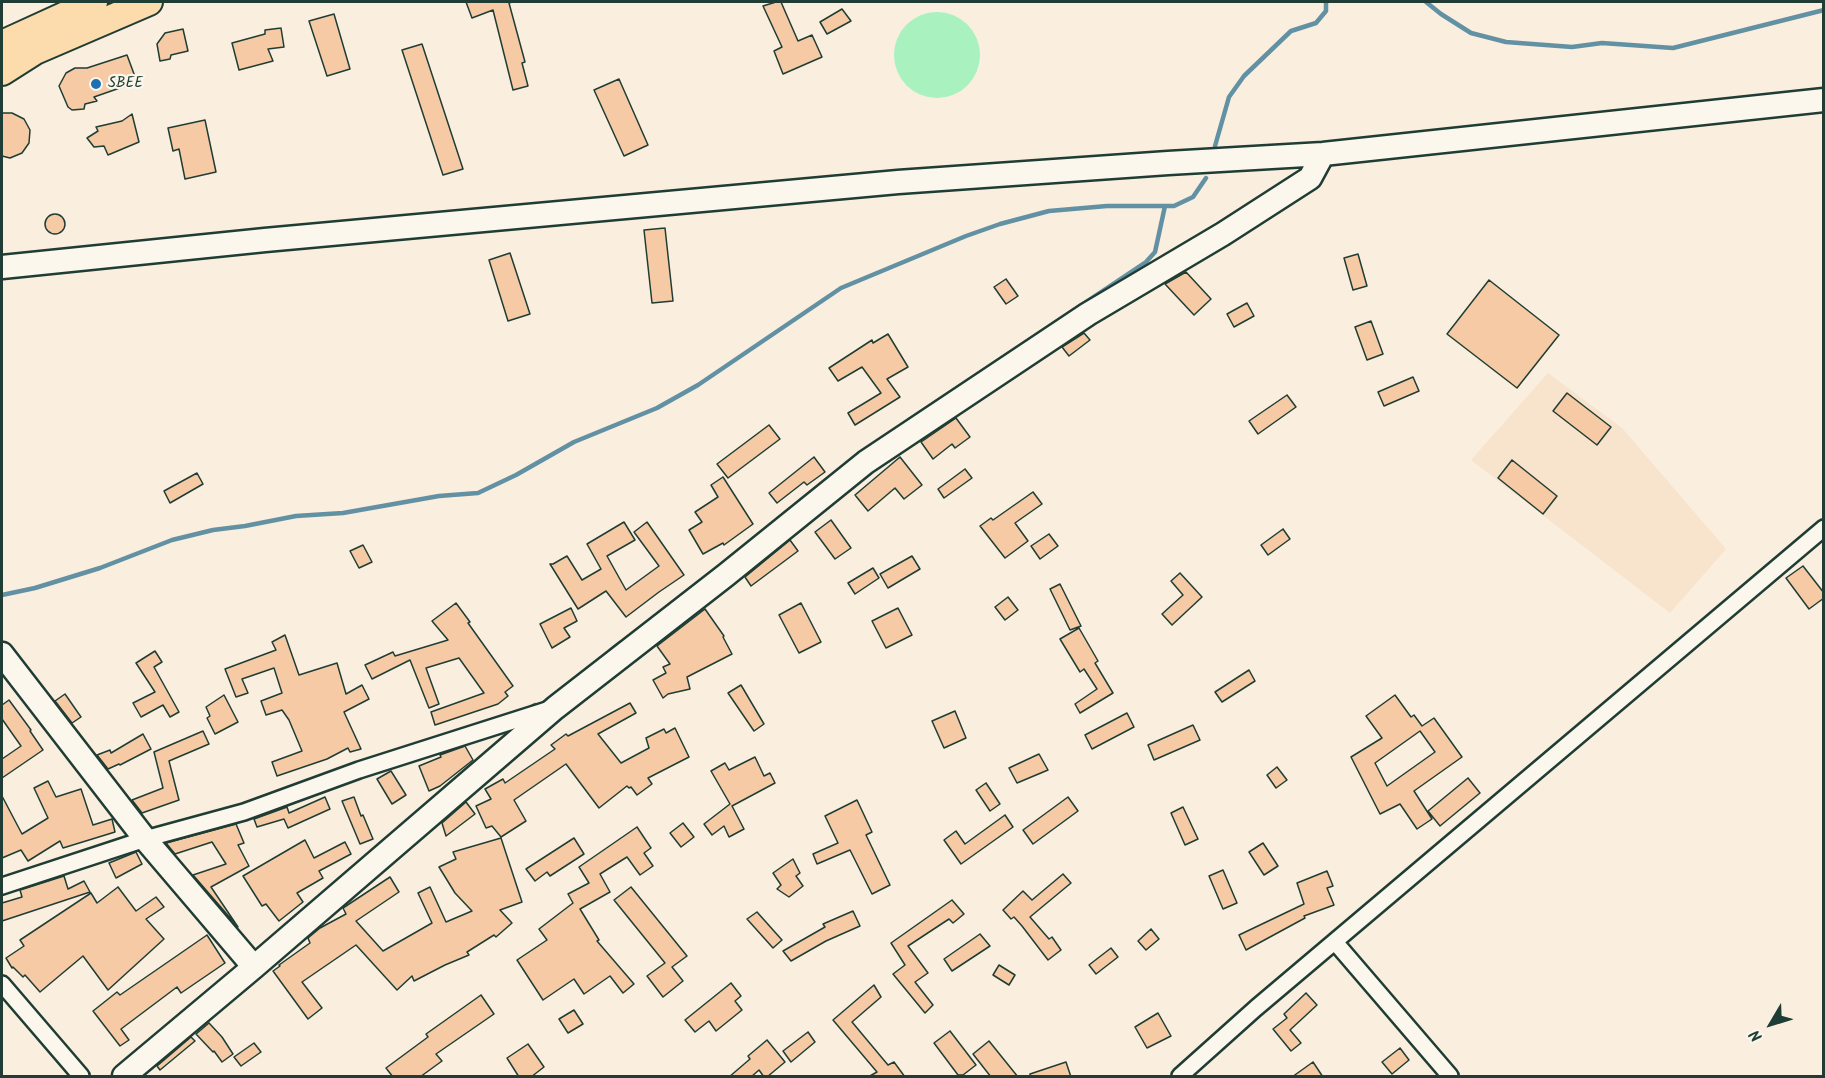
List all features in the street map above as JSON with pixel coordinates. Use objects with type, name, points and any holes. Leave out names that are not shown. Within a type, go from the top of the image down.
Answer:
[{"type":"main road","points":[[2,44],[94,2]]},
{"type":"main road","points":[[2,72],[35,51],[148,2]]},
{"type":"street","points":[[2,267],[265,240],[898,182],[1323,154],[1824,100]]},
{"type":"street","points":[[124,1077],[555,708],[866,462],[1088,314],[1223,234],[1310,178],[1323,154]]},
{"type":"street","points":[[1180,1077],[1256,1008],[1824,528]]},
{"type":"street","points":[[2,654],[145,838],[254,967]]},
{"type":"street","points":[[2,886],[145,838],[244,812],[359,770],[555,708]]},
{"type":"street","points":[[1335,942],[1450,1077]]},
{"type":"street","points":[[2,984],[81,1077]]},
{"type":"shaded area","points":[[1548,373],[1622,428],[1726,549],[1670,613],[1471,460]]},
{"type":"green space","points":[[937,12],[961,19],[973,31],[980,55],[973,79],[961,91],[937,98],[913,91],[901,79],[894,55],[901,31],[913,19]]},
{"type":"building","points":[[466,2],[512,2],[509,3],[525,62],[522,63],[528,86],[513,90],[493,10],[472,18]]},
{"type":"building","points":[[781,2],[798,41],[812,35],[822,57],[783,74],[774,51],[782,47],[763,6]]},
{"type":"building","points":[[842,9],[851,21],[827,34],[820,22]]},
{"type":"building","points":[[334,14],[350,69],[327,76],[309,21]]},
{"type":"building","points":[[281,28],[284,47],[268,49],[273,61],[239,70],[232,43],[265,34],[265,30]]},
{"type":"building","points":[[183,29],[188,51],[171,55],[170,59],[160,61],[157,44],[165,33]]},
{"type":"building","points":[[422,44],[463,169],[443,175],[402,50]]},
{"type":"building","name":"SBEE","points":[[127,55],[137,82],[94,97],[97,101],[85,104],[84,109],[72,110],[68,107],[59,86],[66,73],[75,68],[87,68]]},
{"type":"building","points":[[619,79],[648,145],[624,156],[594,90]]},
{"type":"building","points":[[2,113],[12,113],[24,119],[30,130],[29,143],[22,153],[10,158],[2,156]]},
{"type":"building","points":[[132,114],[139,142],[108,155],[104,146],[94,147],[87,138],[98,131],[96,127],[122,121]]},
{"type":"building","points":[[205,120],[216,172],[185,179],[179,149],[173,151],[168,128]]},
{"type":"building","points":[[55,214],[62,217],[65,224],[62,231],[55,234],[48,231],[45,224],[48,217]]},
{"type":"building","points":[[665,228],[673,301],[652,303],[644,230]]},
{"type":"building","points":[[510,253],[530,314],[508,321],[489,260]]},
{"type":"building","points":[[1358,254],[1367,286],[1353,290],[1344,258]]},
{"type":"building","points":[[1186,272],[1211,299],[1194,315],[1165,284]]},
{"type":"building","points":[[1006,279],[1018,296],[1006,304],[994,287]]},
{"type":"building","points":[[1489,280],[1559,335],[1517,388],[1447,334]]},
{"type":"building","points":[[1247,303],[1254,316],[1234,327],[1227,314]]},
{"type":"building","points":[[1371,321],[1383,354],[1367,360],[1355,327]]},
{"type":"building","points":[[1084,333],[1090,340],[1069,356],[1062,347]]},
{"type":"building","points":[[888,334],[908,367],[887,379],[900,397],[855,425],[848,413],[881,393],[862,367],[838,381],[829,368],[872,340],[873,343]]},
{"type":"building","points":[[1413,377],[1419,391],[1384,406],[1378,392]]},
{"type":"building","points":[[1567,393],[1611,427],[1597,445],[1553,411]]},
{"type":"building","points":[[1287,395],[1296,407],[1258,434],[1249,421]]},
{"type":"building","points":[[956,418],[970,437],[955,448],[952,444],[933,459],[921,442]]},
{"type":"building","points":[[769,425],[780,439],[728,478],[717,464]]},
{"type":"building","points":[[814,457],[825,472],[807,485],[804,482],[777,503],[769,493]]},
{"type":"building","points":[[900,457],[922,485],[904,499],[895,488],[868,511],[855,495]]},
{"type":"building","points":[[1512,460],[1557,496],[1543,514],[1498,478]]},
{"type":"building","points":[[965,469],[972,478],[944,498],[938,489]]},
{"type":"building","points":[[197,473],[203,484],[170,503],[164,491]]},
{"type":"building","points":[[723,477],[753,524],[724,545],[723,543],[703,554],[689,530],[702,522],[695,512],[718,497],[711,485]]},
{"type":"building","points":[[1033,492],[1042,504],[1015,523],[1028,541],[1005,558],[980,526],[991,518],[993,520]]},
{"type":"building","points":[[831,520],[851,548],[835,559],[815,532]]},
{"type":"building","points":[[624,522],[635,540],[607,556],[626,590],[659,566],[634,532],[647,522],[684,575],[626,617],[606,591],[578,609],[550,564],[567,556],[582,580],[601,569],[587,544]]},
{"type":"building","points":[[1283,529],[1290,539],[1268,555],[1261,545]]},
{"type":"building","points":[[1049,534],[1058,546],[1040,559],[1031,546]]},
{"type":"building","points":[[790,540],[798,551],[751,586],[745,577]]},
{"type":"building","points":[[363,545],[372,562],[359,568],[350,551]]},
{"type":"building","points":[[912,556],[920,569],[888,588],[880,574]]},
{"type":"building","points":[[1803,566],[1824,593],[1824,598],[1809,609],[1786,578]]},
{"type":"building","points":[[873,568],[879,578],[855,594],[848,583]]},
{"type":"building","points":[[1180,573],[1202,597],[1172,625],[1162,614],[1183,595],[1171,581]]},
{"type":"building","points":[[1060,584],[1081,626],[1070,630],[1050,589]]},
{"type":"building","points":[[1008,597],[1018,610],[1005,620],[995,607]]},
{"type":"building","points":[[456,603],[513,686],[505,692],[508,696],[498,704],[435,725],[431,712],[484,693],[459,658],[426,668],[439,704],[429,708],[410,660],[372,679],[365,665],[393,652],[395,656],[448,640],[432,621]]},
{"type":"building","points":[[801,603],[821,642],[799,653],[779,615]]},
{"type":"building","points":[[571,608],[577,621],[564,628],[570,637],[552,648],[540,624]]},
{"type":"building","points":[[898,608],[912,635],[886,648],[872,621]]},
{"type":"building","points":[[705,609],[724,636],[732,654],[687,677],[690,689],[668,694],[663,698],[653,680],[666,673],[663,667],[670,664],[657,646]]},
{"type":"building","points":[[1079,628],[1098,661],[1095,663],[1113,693],[1080,713],[1075,704],[1097,689],[1084,669],[1080,672],[1060,639]]},
{"type":"building","points":[[285,635],[299,675],[337,663],[346,694],[362,685],[369,699],[344,712],[361,749],[350,752],[348,748],[327,759],[277,776],[272,762],[302,751],[289,720],[282,710],[266,715],[261,701],[282,693],[274,668],[242,679],[248,693],[236,697],[225,669],[276,650],[272,642]]},
{"type":"building","points":[[155,651],[162,662],[154,667],[179,712],[170,717],[163,705],[141,717],[133,703],[155,692],[136,663]]},
{"type":"building","points":[[1249,670],[1255,681],[1222,702],[1215,692]]},
{"type":"building","points":[[741,685],[764,724],[754,731],[728,693]]},
{"type":"building","points":[[65,694],[81,717],[72,723],[55,701]]},
{"type":"building","points":[[224,695],[238,722],[215,734],[207,718],[210,716],[206,707]]},
{"type":"building","points":[[1395,695],[1411,717],[1414,715],[1422,726],[1434,718],[1462,757],[1414,791],[1432,819],[1417,829],[1400,804],[1380,814],[1351,757],[1382,738],[1366,716]],"holes":[[[1420,731],[1435,752],[1387,786],[1375,763]]]},
{"type":"building","points":[[9,700],[43,750],[2,778],[2,759],[21,746],[2,719],[2,705]]},
{"type":"building","points":[[630,703],[636,713],[598,734],[621,763],[649,748],[646,738],[664,729],[666,733],[675,728],[689,757],[648,778],[652,784],[637,795],[631,787],[627,786],[599,808],[566,764],[514,800],[526,821],[501,837],[492,826],[486,828],[476,806],[491,799],[485,789],[503,779],[505,783],[555,749],[551,745],[566,734],[568,736]]},
{"type":"building","points":[[955,711],[966,738],[944,748],[932,721]]},
{"type":"building","points":[[1127,713],[1134,727],[1092,749],[1085,735]]},
{"type":"building","points":[[1193,725],[1200,740],[1154,760],[1148,745]]},
{"type":"building","points":[[203,731],[209,744],[169,761],[179,800],[142,813],[132,800],[163,788],[154,752]]},
{"type":"building","points":[[143,734],[151,749],[120,765],[108,769],[97,755],[110,750],[111,753]]},
{"type":"building","points":[[465,746],[473,760],[440,786],[429,791],[419,766]]},
{"type":"building","points":[[1039,754],[1048,770],[1017,783],[1009,768]]},
{"type":"building","points":[[755,757],[764,776],[770,773],[775,783],[732,806],[744,829],[729,837],[724,826],[712,835],[704,824],[730,804],[711,771],[725,763],[729,770]]},
{"type":"building","points":[[1277,767],[1287,780],[1276,788],[1267,775]]},
{"type":"building","points":[[391,771],[406,795],[392,804],[377,779]]},
{"type":"building","points":[[1468,778],[1480,793],[1440,826],[1428,811]]},
{"type":"building","points":[[48,781],[56,797],[81,789],[93,825],[112,819],[115,832],[63,848],[60,841],[28,861],[21,850],[2,858],[2,796],[22,834],[48,818],[34,788]]},
{"type":"building","points":[[986,783],[1000,804],[990,811],[976,790]]},
{"type":"building","points":[[325,797],[330,809],[288,828],[284,819],[257,827],[254,819],[287,807],[289,813]]},
{"type":"building","points":[[354,797],[373,839],[360,844],[342,801]]},
{"type":"building","points":[[1068,797],[1078,811],[1033,844],[1023,830]]},
{"type":"building","points":[[857,800],[872,832],[866,835],[890,885],[872,894],[850,850],[817,864],[813,854],[838,843],[825,816]]},
{"type":"building","points":[[466,802],[475,814],[446,836],[442,823]]},
{"type":"building","points":[[1183,807],[1198,839],[1185,845],[1171,813]]},
{"type":"building","points":[[1005,815],[1013,827],[961,864],[944,840],[956,831],[965,844]]},
{"type":"building","points":[[683,823],[694,837],[681,847],[670,833]]},
{"type":"building","points":[[236,824],[244,843],[238,845],[249,866],[211,887],[238,927],[193,875],[226,864],[212,842],[175,854],[166,843]]},
{"type":"building","points":[[637,827],[651,848],[644,853],[653,866],[640,875],[627,857],[600,874],[610,892],[580,909],[599,940],[597,941],[634,984],[623,993],[610,976],[584,994],[574,979],[543,1000],[517,960],[547,940],[539,929],[573,903],[568,894],[589,883],[579,867]]},
{"type":"building","points":[[501,838],[522,902],[500,910],[512,923],[496,937],[494,935],[467,952],[469,955],[414,981],[412,976],[397,990],[356,945],[302,982],[322,1008],[308,1019],[273,971],[279,965],[310,943],[308,938],[320,928],[346,914],[343,908],[390,877],[399,892],[356,921],[383,951],[432,923],[418,893],[430,887],[446,922],[472,911],[455,893],[439,867],[456,859],[453,852]]},
{"type":"building","points":[[574,838],[584,854],[550,876],[547,872],[535,881],[526,869]]},
{"type":"building","points":[[305,840],[314,858],[345,842],[351,854],[319,871],[323,878],[297,893],[303,902],[279,921],[266,904],[262,906],[243,876]]},
{"type":"building","points":[[1263,843],[1278,866],[1264,875],[1249,852]]},
{"type":"building","points":[[136,852],[142,864],[116,878],[109,863]]},
{"type":"building","points":[[793,859],[800,873],[796,876],[803,886],[789,897],[777,889],[781,885],[773,873]]},
{"type":"building","points":[[1223,870],[1237,903],[1223,909],[1209,876]]},
{"type":"building","points":[[1327,871],[1333,886],[1327,888],[1334,905],[1304,916],[1305,918],[1246,950],[1239,935],[1304,904],[1297,883]]},
{"type":"building","points":[[1063,874],[1071,883],[1030,917],[1049,939],[1052,937],[1061,950],[1048,960],[1014,917],[1011,919],[1003,910],[1023,891],[1032,900]]},
{"type":"building","points":[[64,876],[68,889],[84,881],[90,892],[2,921],[2,903],[22,897],[20,890]]},
{"type":"building","points":[[118,887],[136,911],[156,897],[164,907],[146,919],[164,939],[108,990],[83,956],[40,992],[25,975],[23,977],[12,968],[6,958],[24,946],[20,940],[91,893],[97,903]]},
{"type":"building","points":[[631,887],[687,956],[672,967],[683,981],[663,997],[647,976],[665,963],[614,900]]},
{"type":"building","points":[[952,900],[964,914],[953,923],[949,919],[908,946],[928,973],[915,982],[933,1005],[925,1013],[893,974],[905,965],[891,943]]},
{"type":"building","points":[[853,911],[860,926],[826,941],[791,961],[783,951],[825,927],[823,924]]},
{"type":"building","points":[[757,912],[782,940],[773,948],[747,919]]},
{"type":"building","points":[[1151,929],[1159,939],[1146,950],[1138,941]]},
{"type":"building","points":[[980,934],[990,946],[952,971],[944,959]]},
{"type":"building","points":[[207,935],[225,963],[181,993],[177,987],[121,1029],[129,1040],[120,1046],[93,1011],[117,992],[120,995]]},
{"type":"building","points":[[1111,948],[1118,957],[1096,974],[1089,965]]},
{"type":"building","points":[[999,965],[1015,975],[1009,985],[993,975]]},
{"type":"building","points":[[731,983],[741,996],[735,1001],[742,1010],[716,1031],[709,1021],[695,1032],[685,1020]]},
{"type":"building","points":[[874,985],[881,997],[852,1022],[888,1065],[894,1062],[905,1077],[868,1077],[877,1072],[833,1020]]},
{"type":"building","points":[[1306,993],[1317,1005],[1290,1030],[1301,1043],[1291,1051],[1273,1029],[1287,1018],[1284,1014]]},
{"type":"building","points":[[481,995],[494,1014],[436,1054],[442,1061],[420,1077],[393,1077],[386,1068],[428,1037],[426,1034]]},
{"type":"building","points":[[574,1010],[583,1024],[568,1033],[559,1019]]},
{"type":"building","points":[[1158,1013],[1171,1036],[1147,1048],[1135,1027]]},
{"type":"building","points":[[209,1023],[233,1054],[222,1062],[196,1034]]},
{"type":"building","points":[[950,1031],[976,1065],[963,1075],[958,1075],[934,1043]]},
{"type":"building","points":[[808,1032],[815,1042],[791,1062],[783,1051]]},
{"type":"building","points":[[191,1037],[195,1041],[160,1070],[157,1066]]},
{"type":"building","points":[[767,1040],[785,1062],[767,1077],[764,1077],[759,1070],[751,1077],[729,1077],[750,1059],[748,1056]]},
{"type":"building","points":[[989,1041],[1018,1077],[991,1077],[973,1054]]},
{"type":"building","points":[[254,1043],[261,1052],[241,1066],[234,1057]]},
{"type":"building","points":[[528,1044],[544,1067],[531,1077],[519,1077],[507,1058]]},
{"type":"building","points":[[1400,1048],[1409,1060],[1392,1074],[1382,1062]]},
{"type":"building","points":[[1066,1062],[1071,1077],[1030,1077],[1030,1074]]},
{"type":"building","points":[[1313,1062],[1323,1077],[1292,1077]]},
{"type":"waterway","points":[[1215,146],[1229,97],[1244,76],[1291,31],[1316,23],[1326,11],[1326,2]]},
{"type":"waterway","points":[[1426,2],[1471,33],[1506,42],[1572,47],[1602,43],[1673,48],[1824,10]]},
{"type":"waterway","points":[[2,595],[35,588],[100,568],[172,540],[213,530],[296,516],[343,513],[439,496],[478,493],[516,475],[574,442],[657,408],[698,385],[841,288],[966,236],[1049,211],[1107,206],[1174,206],[1193,197],[1206,178]]},
{"type":"waterway","points":[[909,420],[1146,262],[1155,252],[1165,206]]},
{"type":"waterway","points":[[611,650],[620,643]]},
{"type":"waterway","points":[[527,710],[535,705]]},
{"type":"place","name":"SBEE","points":[[96,84]]}]
